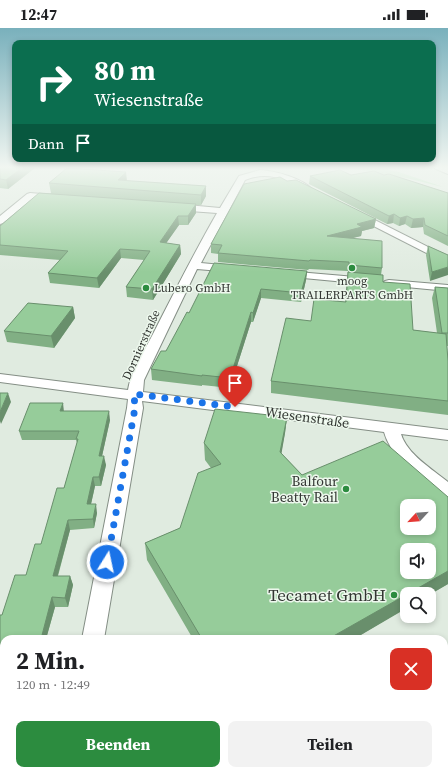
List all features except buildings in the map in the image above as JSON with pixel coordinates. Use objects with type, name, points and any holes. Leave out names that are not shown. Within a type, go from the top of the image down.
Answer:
[{"type":"street","points":[[0,221],[23,202]]},
{"type":"street","name":"Dornierstraße","points":[[95,635],[135,408],[134,394],[137,380],[193,265],[228,202]]},
{"type":"street","points":[[169,206],[222,211]]},
{"type":"street","points":[[349,210],[448,261]]},
{"type":"street","points":[[193,265],[241,270]]},
{"type":"street","points":[[273,272],[448,288]]},
{"type":"street","name":"Wiesenstraße","points":[[0,378],[134,394],[391,429],[448,435]]},
{"type":"street","points":[[391,429],[395,442],[404,454],[448,492]]},
{"type":"place","name":"moog TRAILERPARTS GmbH","points":[[352,268]]},
{"type":"place","name":"Lubero GmbH","points":[[146,288]]},
{"type":"place","name":"Balfour Beatty Rail","points":[[346,489]]},
{"type":"place","name":"Tecamet GmbH","points":[[394,595]]},
{"type":"route","points":[[107,562],[135,408],[134,394],[235,407]]}]
